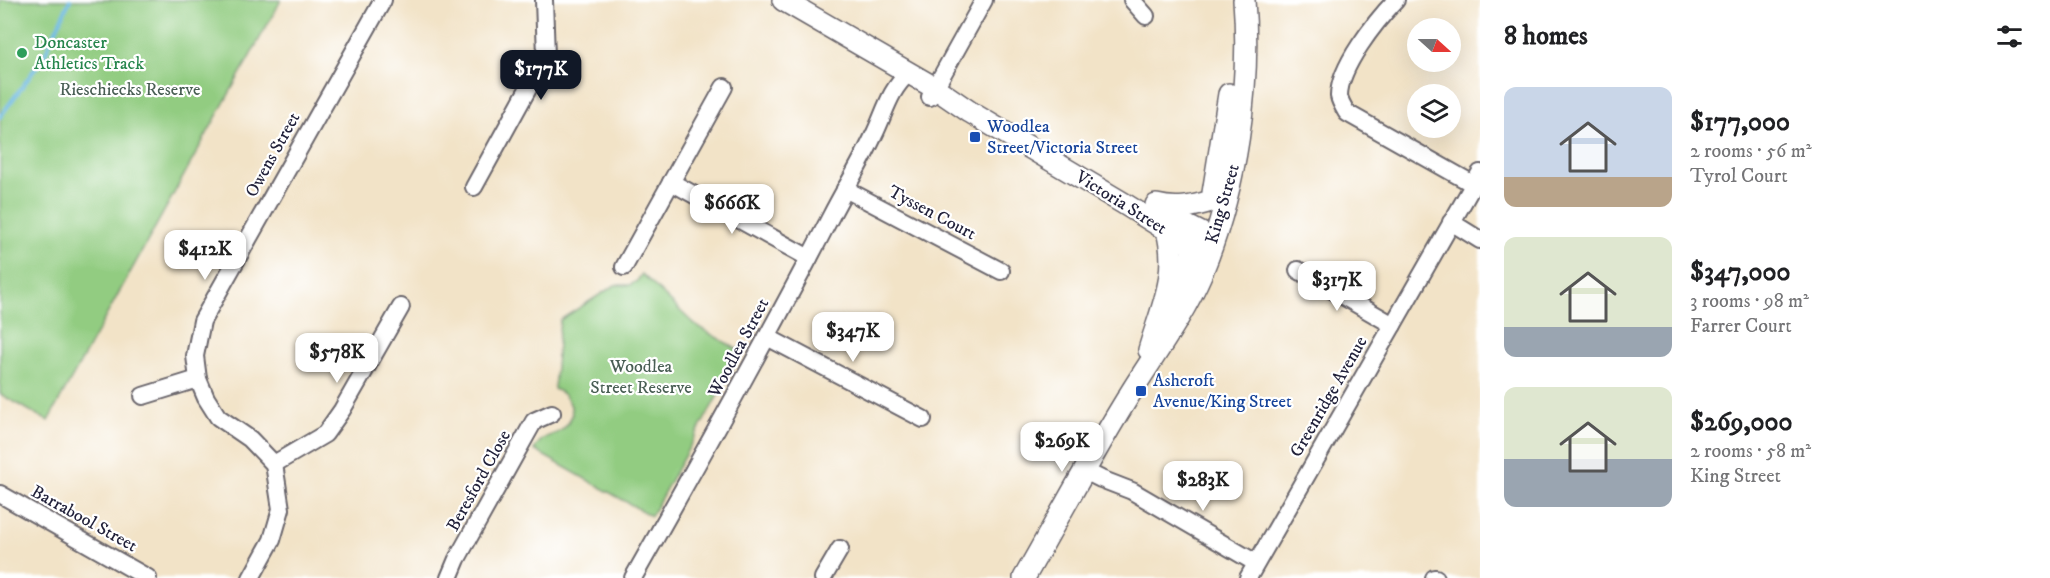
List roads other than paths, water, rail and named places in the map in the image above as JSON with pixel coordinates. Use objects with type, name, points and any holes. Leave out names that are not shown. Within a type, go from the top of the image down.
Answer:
[{"type":"main road","name":"Victoria Street","points":[[772,0],[802,10]]},
{"type":"main road","name":"Victoria Street","points":[[783,0],[802,10],[904,80],[933,92],[970,112],[1167,231],[1204,244]]},
{"type":"main road","name":"King Street","points":[[1134,388],[1173,300],[1204,244],[1224,131],[1243,0]]},
{"type":"main road","name":"King Street","points":[[1024,578],[1134,388],[1184,307],[1237,153],[1246,52],[1243,0]]},
{"type":"main road","name":"Victoria Street","points":[[1003,131],[1147,205],[1204,244]]},
{"type":"main road","points":[[1147,205],[1172,209],[1188,208],[1211,201]]},
{"type":"main road","points":[[1149,350],[1169,287],[1172,269],[1172,254],[1167,231]]},
{"type":"street","name":"Owens Street","points":[[274,465],[250,439],[218,417],[206,398],[198,379],[195,356],[202,321],[382,0]]},
{"type":"street","points":[[474,187],[546,56],[544,0]]},
{"type":"street","points":[[933,92],[984,0]]},
{"type":"street","points":[[1132,0],[1146,16]]},
{"type":"street","points":[[1396,0],[1374,24],[1342,78],[1339,99],[1347,113],[1477,179]]},
{"type":"street","name":"Woodlea Street","points":[[633,578],[767,337],[874,134],[899,99],[904,80]]},
{"type":"street","points":[[624,267],[724,87]]},
{"type":"street","name":"Greenridge Avenue","points":[[1252,571],[1477,179]]},
{"type":"street","points":[[671,182],[809,258]]},
{"type":"street","name":"Tyssen Court","points":[[845,189],[1001,271]]},
{"type":"street","points":[[1451,222],[1480,240]]},
{"type":"street","points":[[1298,270],[1393,325]]},
{"type":"street","points":[[251,578],[272,540],[281,509],[274,465],[325,434],[342,410],[401,307]]},
{"type":"street","points":[[767,337],[922,419]]},
{"type":"street","points":[[143,396],[198,379]]},
{"type":"street","name":"Beresford Close","points":[[449,578],[457,559],[534,421],[552,412]]},
{"type":"street","points":[[1088,466],[1106,469],[1132,491],[1252,571]]},
{"type":"street","name":"Barrabool Street","points":[[0,494],[148,578]]},
{"type":"street","points":[[823,578],[840,549]]},
{"type":"waterway","points":[[0,117],[43,58],[70,0]]},
{"type":"place","name":"Doncaster Athletics Track","points":[[22,53]]},
{"type":"place","name":"Woodlea Street/Victoria Street","points":[[975,137]]},
{"type":"place","name":"Ashcroft Avenue/King Street","points":[[1141,391]]},
{"type":"park label","name":"Rieschiecks Reserve","points":[[130,90]]},
{"type":"park label","name":"Woodlea Street Reserve","points":[[641,377]]}]
